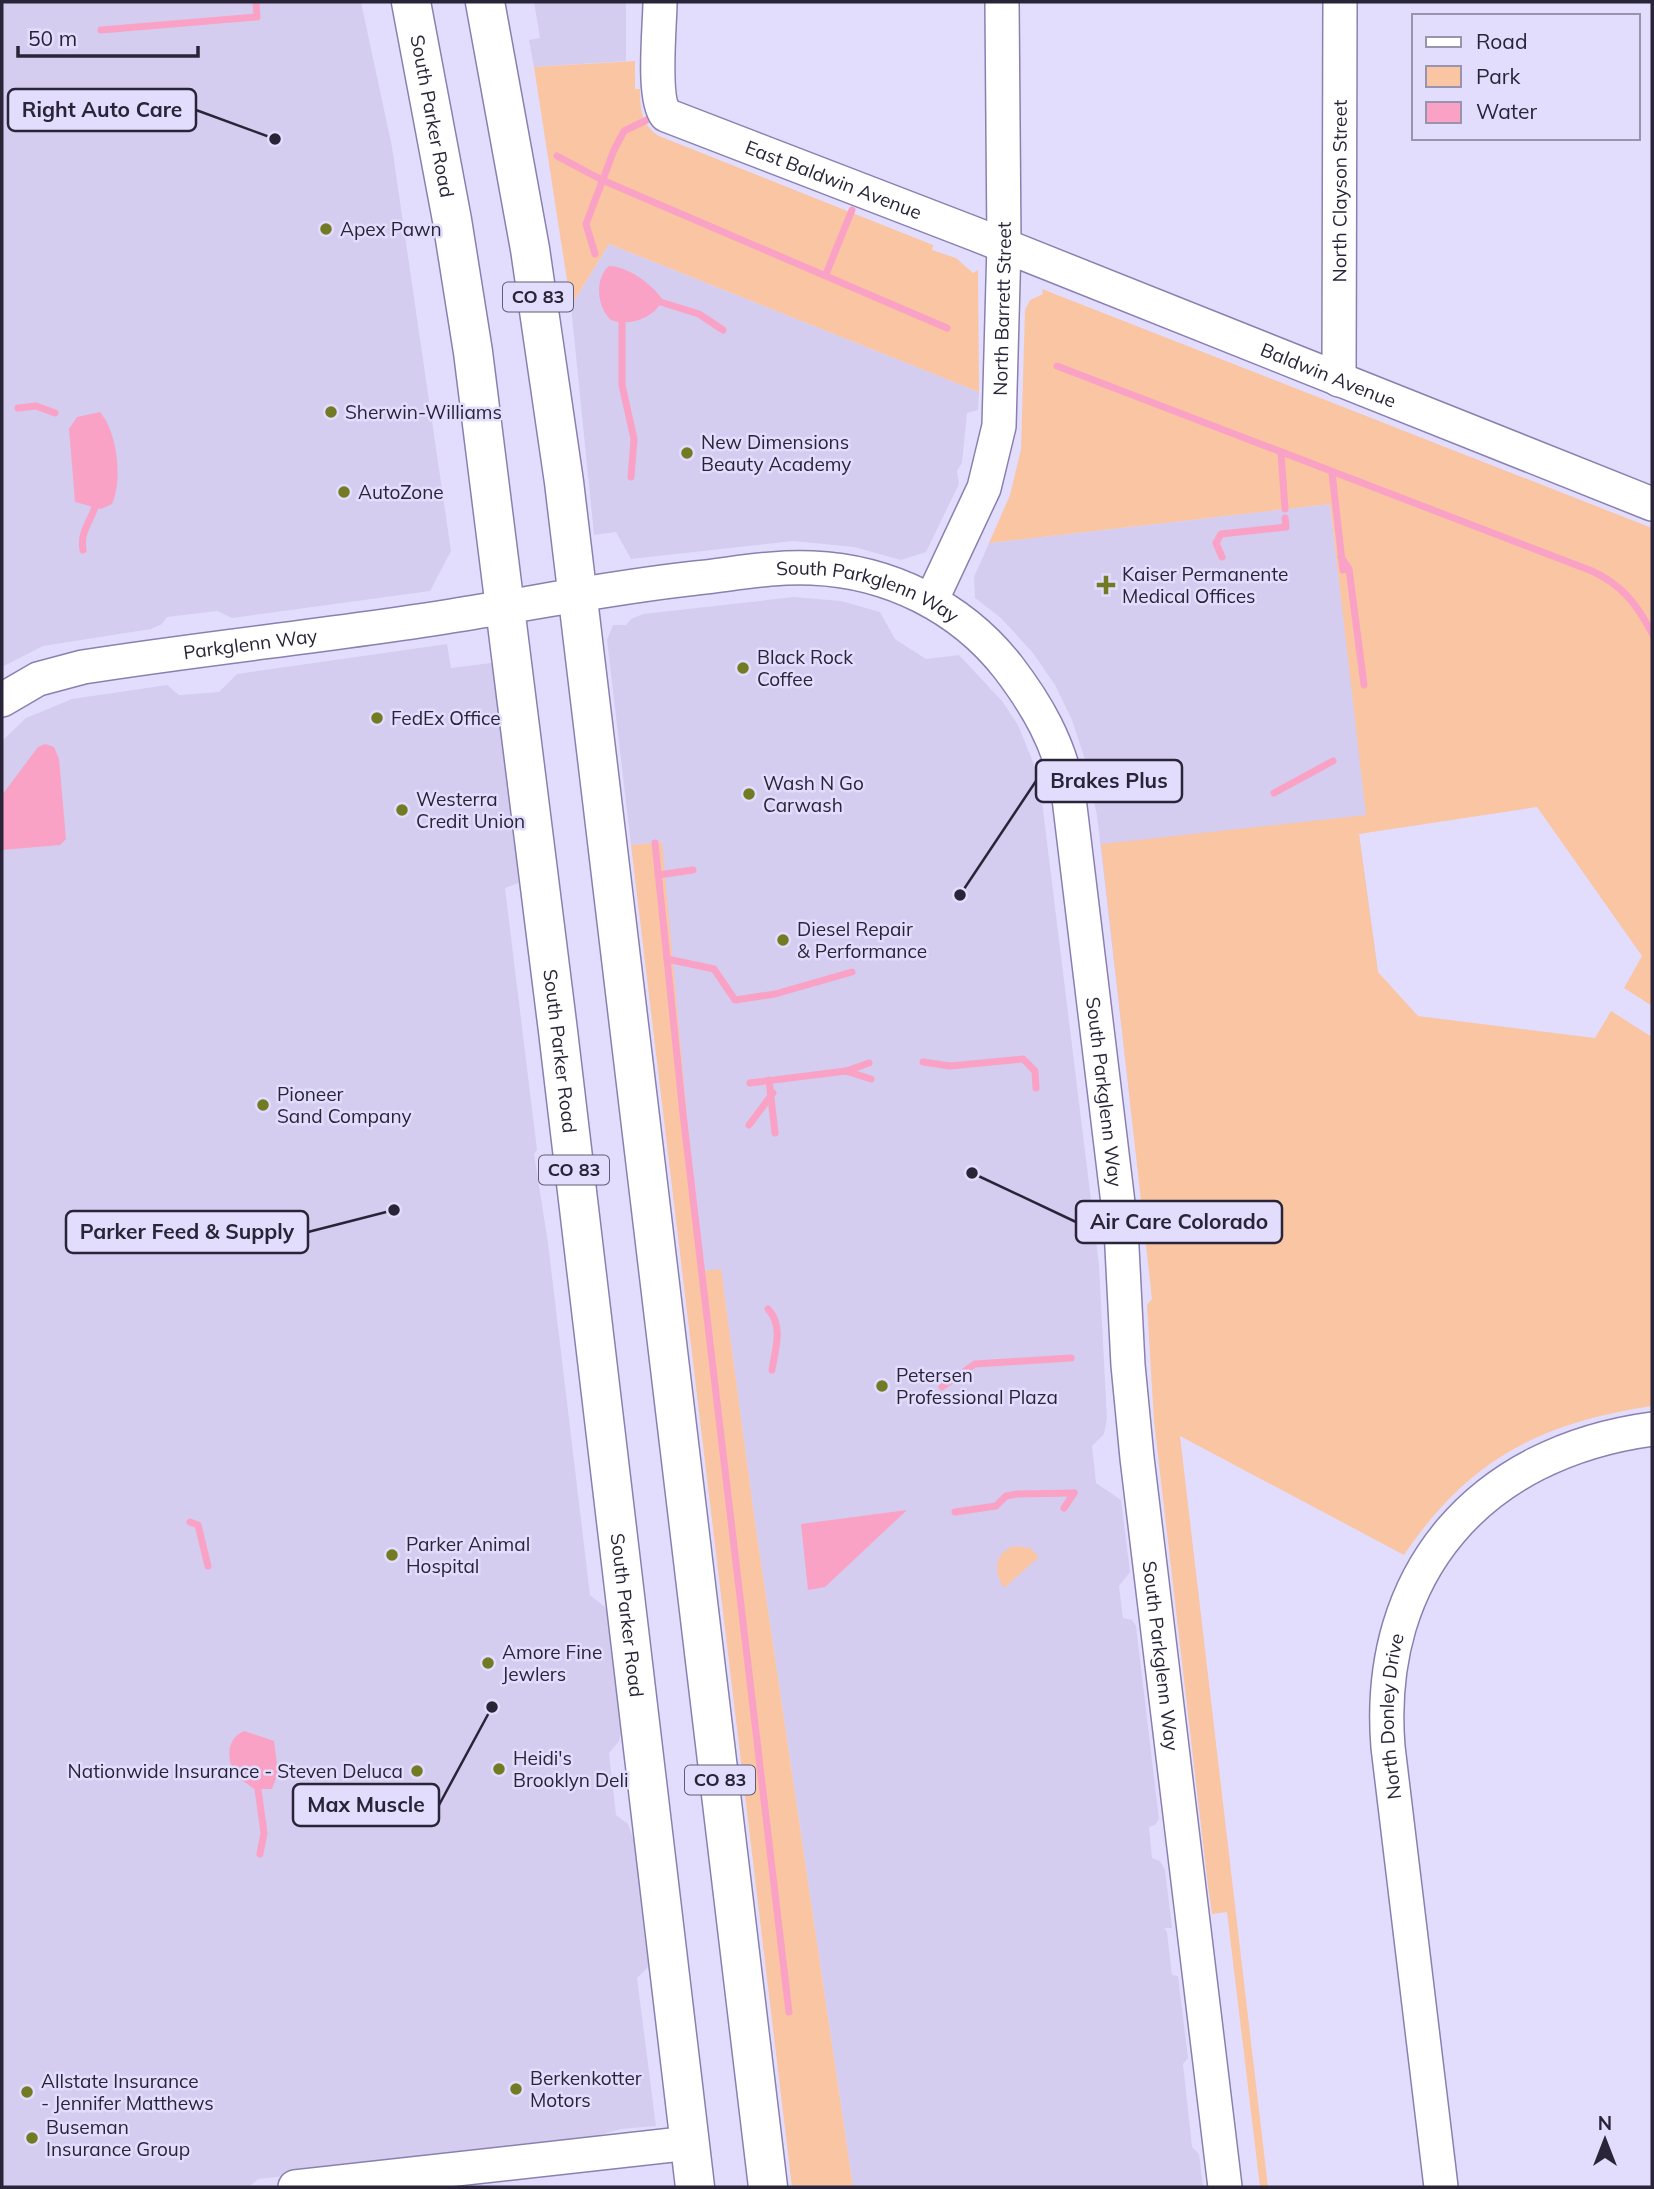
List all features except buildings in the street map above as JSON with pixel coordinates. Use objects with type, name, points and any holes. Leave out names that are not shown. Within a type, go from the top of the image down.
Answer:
[{"type":"highway","name":"South Parker Road","points":[[411,2],[452,220],[473,352],[506,607],[695,2187]]},
{"type":"highway","name":"CO 83","points":[[485,2],[530,249],[577,594],[768,2187]]},
{"type":"street","name":"East Baldwin Avenue","points":[[660,2],[660,89],[663,111],[1004,245]]},
{"type":"street","name":"North Barrett Street","points":[[930,601],[979,500],[993,460],[1002,394],[1002,2]]},
{"type":"street","name":"North Clayson Street","points":[[1339,380],[1340,2]]},
{"type":"street","name":"Baldwin Avenue","points":[[1004,245],[1652,504]]},
{"type":"street","name":"South Parkglenn Way","points":[[506,607],[659,582],[812,568],[867,576],[930,601],[978,634],[1018,680],[1052,737],[1068,790],[1120,1219],[1128,1365],[1137,1458],[1225,2187]]},
{"type":"street","name":"Parkglenn Way","points":[[2,701],[38,679],[83,667],[506,607]]},
{"type":"street","name":"North Donley Drive","points":[[1441,2187],[1388,1747],[1385,1700],[1390,1654],[1404,1612],[1425,1568],[1453,1529],[1491,1492],[1535,1463],[1572,1446],[1652,1429]]},
{"type":"street","points":[[295,2187],[690,2143]]},
{"type":"shaded area","points":[[2,2],[361,2],[392,147],[451,551],[430,591],[232,618],[217,611],[167,617],[162,624],[151,629],[43,646],[2,667]]},
{"type":"shaded area","points":[[534,2],[626,2],[626,61],[534,67],[529,40],[540,38]]},
{"type":"shaded area","points":[[609,244],[979,392],[978,410],[967,413],[962,463],[957,471],[959,484],[926,552],[901,560],[854,547],[793,541],[631,559],[616,532],[594,535],[571,306]]},
{"type":"shaded area","points":[[1330,504],[1369,832],[1359,834],[1378,972],[1143,1212],[1097,816],[1087,766],[1072,720],[1055,685],[1033,653],[1001,618],[975,598],[974,577],[989,543]]},
{"type":"shaded area","points":[[794,597],[841,601],[880,612],[895,639],[926,659],[959,655],[1002,701],[1018,725],[1039,777],[1099,1265],[1107,1418],[1104,1434],[1092,1446],[1096,1483],[1121,1500],[1130,1572],[1119,1586],[1123,1618],[1132,1620],[1136,1626],[1159,1819],[1155,1825],[1149,1827],[1152,1858],[1160,1861],[1165,1870],[1172,1928],[1164,1928],[1167,1932],[1172,1975],[1178,1976],[1188,2058],[1183,2064],[1192,2147],[1199,2154],[1203,2187],[853,2187],[755,1522],[721,1270],[701,1271],[661,842],[631,845],[607,640],[613,625],[626,625],[631,619],[643,614]]},
{"type":"shaded area","points":[[447,644],[451,668],[491,663],[494,674],[519,883],[505,888],[537,1150],[534,1154],[548,1243],[590,1595],[606,1608],[621,1732],[619,1741],[609,1753],[616,1815],[628,1824],[634,1841],[649,1966],[637,1978],[656,2126],[621,2129],[568,2144],[258,2179],[249,2187],[2,2187],[2,741],[26,718],[72,699],[167,685],[179,695],[219,692],[237,674]]},
{"type":"green space","points":[[635,61],[635,89],[640,89],[643,116],[648,127],[659,136],[933,245],[932,250],[956,258],[973,273],[978,270],[979,392],[609,244],[571,306],[534,67]]},
{"type":"green space","points":[[1042,289],[1652,528],[1652,1006],[1624,988],[1642,956],[1537,807],[1359,834],[1378,972],[1418,1016],[1595,1038],[1611,1011],[1652,1037],[1652,1406],[1575,1423],[1541,1435],[1510,1451],[1454,1494],[1404,1555],[1180,1436],[1268,2187],[1260,2187],[1227,1912],[1212,1914],[1208,1886],[1154,1421],[1147,1305],[1152,1299],[1101,844],[1366,815],[1330,504],[989,543],[1010,495],[1021,449],[1025,310],[1030,300],[1043,294]]},
{"type":"green space","points":[[662,842],[701,1271],[721,1269],[755,1522],[853,2187],[792,2187],[631,845]]},
{"type":"green space","points":[[1015,1546],[1030,1548],[1039,1557],[1004,1588],[998,1576],[999,1558]]},
{"type":"water","points":[[609,266],[631,272],[652,288],[662,299],[659,306],[641,319],[625,322],[611,320],[606,315],[599,293],[601,278]]},
{"type":"water","points":[[100,412],[111,431],[118,469],[112,504],[101,509],[75,502],[69,429],[77,417]]},
{"type":"water","points":[[45,744],[54,747],[59,759],[66,839],[60,845],[2,850],[2,795],[38,747]]},
{"type":"water","points":[[907,1510],[825,1587],[808,1590],[801,1524]]},
{"type":"water","points":[[244,1731],[274,1741],[278,1773],[272,1789],[254,1789],[234,1774],[230,1761],[231,1744],[238,1734]]},
{"type":"waterway","points":[[101,30],[257,17],[256,2]]},
{"type":"waterway","points":[[595,254],[586,224],[614,150],[624,131],[657,115]]},
{"type":"waterway","points":[[557,156],[602,180],[947,328]]},
{"type":"waterway","points":[[826,274],[852,210]]},
{"type":"waterway","points":[[654,300],[699,314],[723,330]]},
{"type":"waterway","points":[[622,315],[622,385],[634,439],[631,477]]},
{"type":"waterway","points":[[1057,366],[1592,571],[1612,582],[1627,596],[1652,633]]},
{"type":"waterway","points":[[18,408],[36,406],[55,413]]},
{"type":"waterway","points":[[1281,453],[1285,509]]},
{"type":"waterway","points":[[1332,473],[1343,570]]},
{"type":"waterway","points":[[83,550],[83,536],[97,498]]},
{"type":"waterway","points":[[1222,557],[1216,543],[1221,534],[1286,527],[1285,518]]},
{"type":"waterway","points":[[1341,557],[1349,569],[1364,685]]},
{"type":"waterway","points":[[1274,793],[1333,761]]},
{"type":"waterway","points":[[655,843],[683,1114],[789,2012]]},
{"type":"waterway","points":[[658,875],[693,870]]},
{"type":"waterway","points":[[667,959],[714,969],[735,1000],[775,994],[852,972]]},
{"type":"waterway","points":[[923,1062],[950,1066],[1023,1059],[1035,1071],[1036,1088]]},
{"type":"waterway","points":[[750,1083],[846,1071],[869,1063]]},
{"type":"waterway","points":[[846,1071],[871,1079]]},
{"type":"waterway","points":[[769,1080],[775,1133]]},
{"type":"waterway","points":[[749,1125],[773,1093]]},
{"type":"waterway","points":[[768,1309],[777,1330],[772,1370]]},
{"type":"waterway","points":[[942,1387],[975,1364],[1071,1358]]},
{"type":"waterway","points":[[1064,1508],[1074,1493]]},
{"type":"waterway","points":[[955,1512],[996,1506],[1006,1496],[1017,1494],[1074,1493]]},
{"type":"waterway","points":[[190,1522],[198,1525],[208,1566]]},
{"type":"waterway","points":[[257,1782],[264,1833],[260,1854]]},
{"type":"place","name":"Right Auto Care","points":[[275,139]]},
{"type":"place","name":"Apex Pawn","points":[[326,229]]},
{"type":"place","name":"Sherwin-Williams","points":[[331,412]]},
{"type":"place","name":"New Dimensions Beauty Academy","points":[[687,453]]},
{"type":"place","name":"AutoZone","points":[[344,492]]},
{"type":"place","name":"Kaiser Permanente Medical Offices","points":[[1106,585]]},
{"type":"place","name":"Black Rock Coffee","points":[[743,668]]},
{"type":"place","name":"FedEx Office","points":[[377,718]]},
{"type":"place","name":"Wash N Go Carwash","points":[[749,794]]},
{"type":"place","name":"Westerra Credit Union","points":[[402,810]]},
{"type":"place","name":"Brakes Plus","points":[[960,895]]},
{"type":"place","name":"Diesel Repair & Performance","points":[[783,940]]},
{"type":"place","name":"Pioneer Sand Company","points":[[263,1105]]},
{"type":"place","name":"Air Care Colorado","points":[[972,1173]]},
{"type":"place","name":"Parker Feed & Supply","points":[[394,1210]]},
{"type":"place","name":"Petersen Professional Plaza","points":[[882,1386]]},
{"type":"place","name":"Parker Animal Hospital","points":[[392,1555]]},
{"type":"place","name":"Amore Fine Jewlers","points":[[488,1663]]},
{"type":"place","name":"Max Muscle","points":[[492,1707]]},
{"type":"place","name":"Heidi's Brooklyn Deli","points":[[499,1769]]},
{"type":"place","name":"Nationwide Insurance - Steven Deluca","points":[[417,1771]]},
{"type":"place","name":"Berkenkotter Motors","points":[[516,2089]]},
{"type":"place","name":"Allstate Insurance - Jennifer Matthews","points":[[27,2092]]},
{"type":"place","name":"Buseman Insurance Group","points":[[32,2138]]}]
